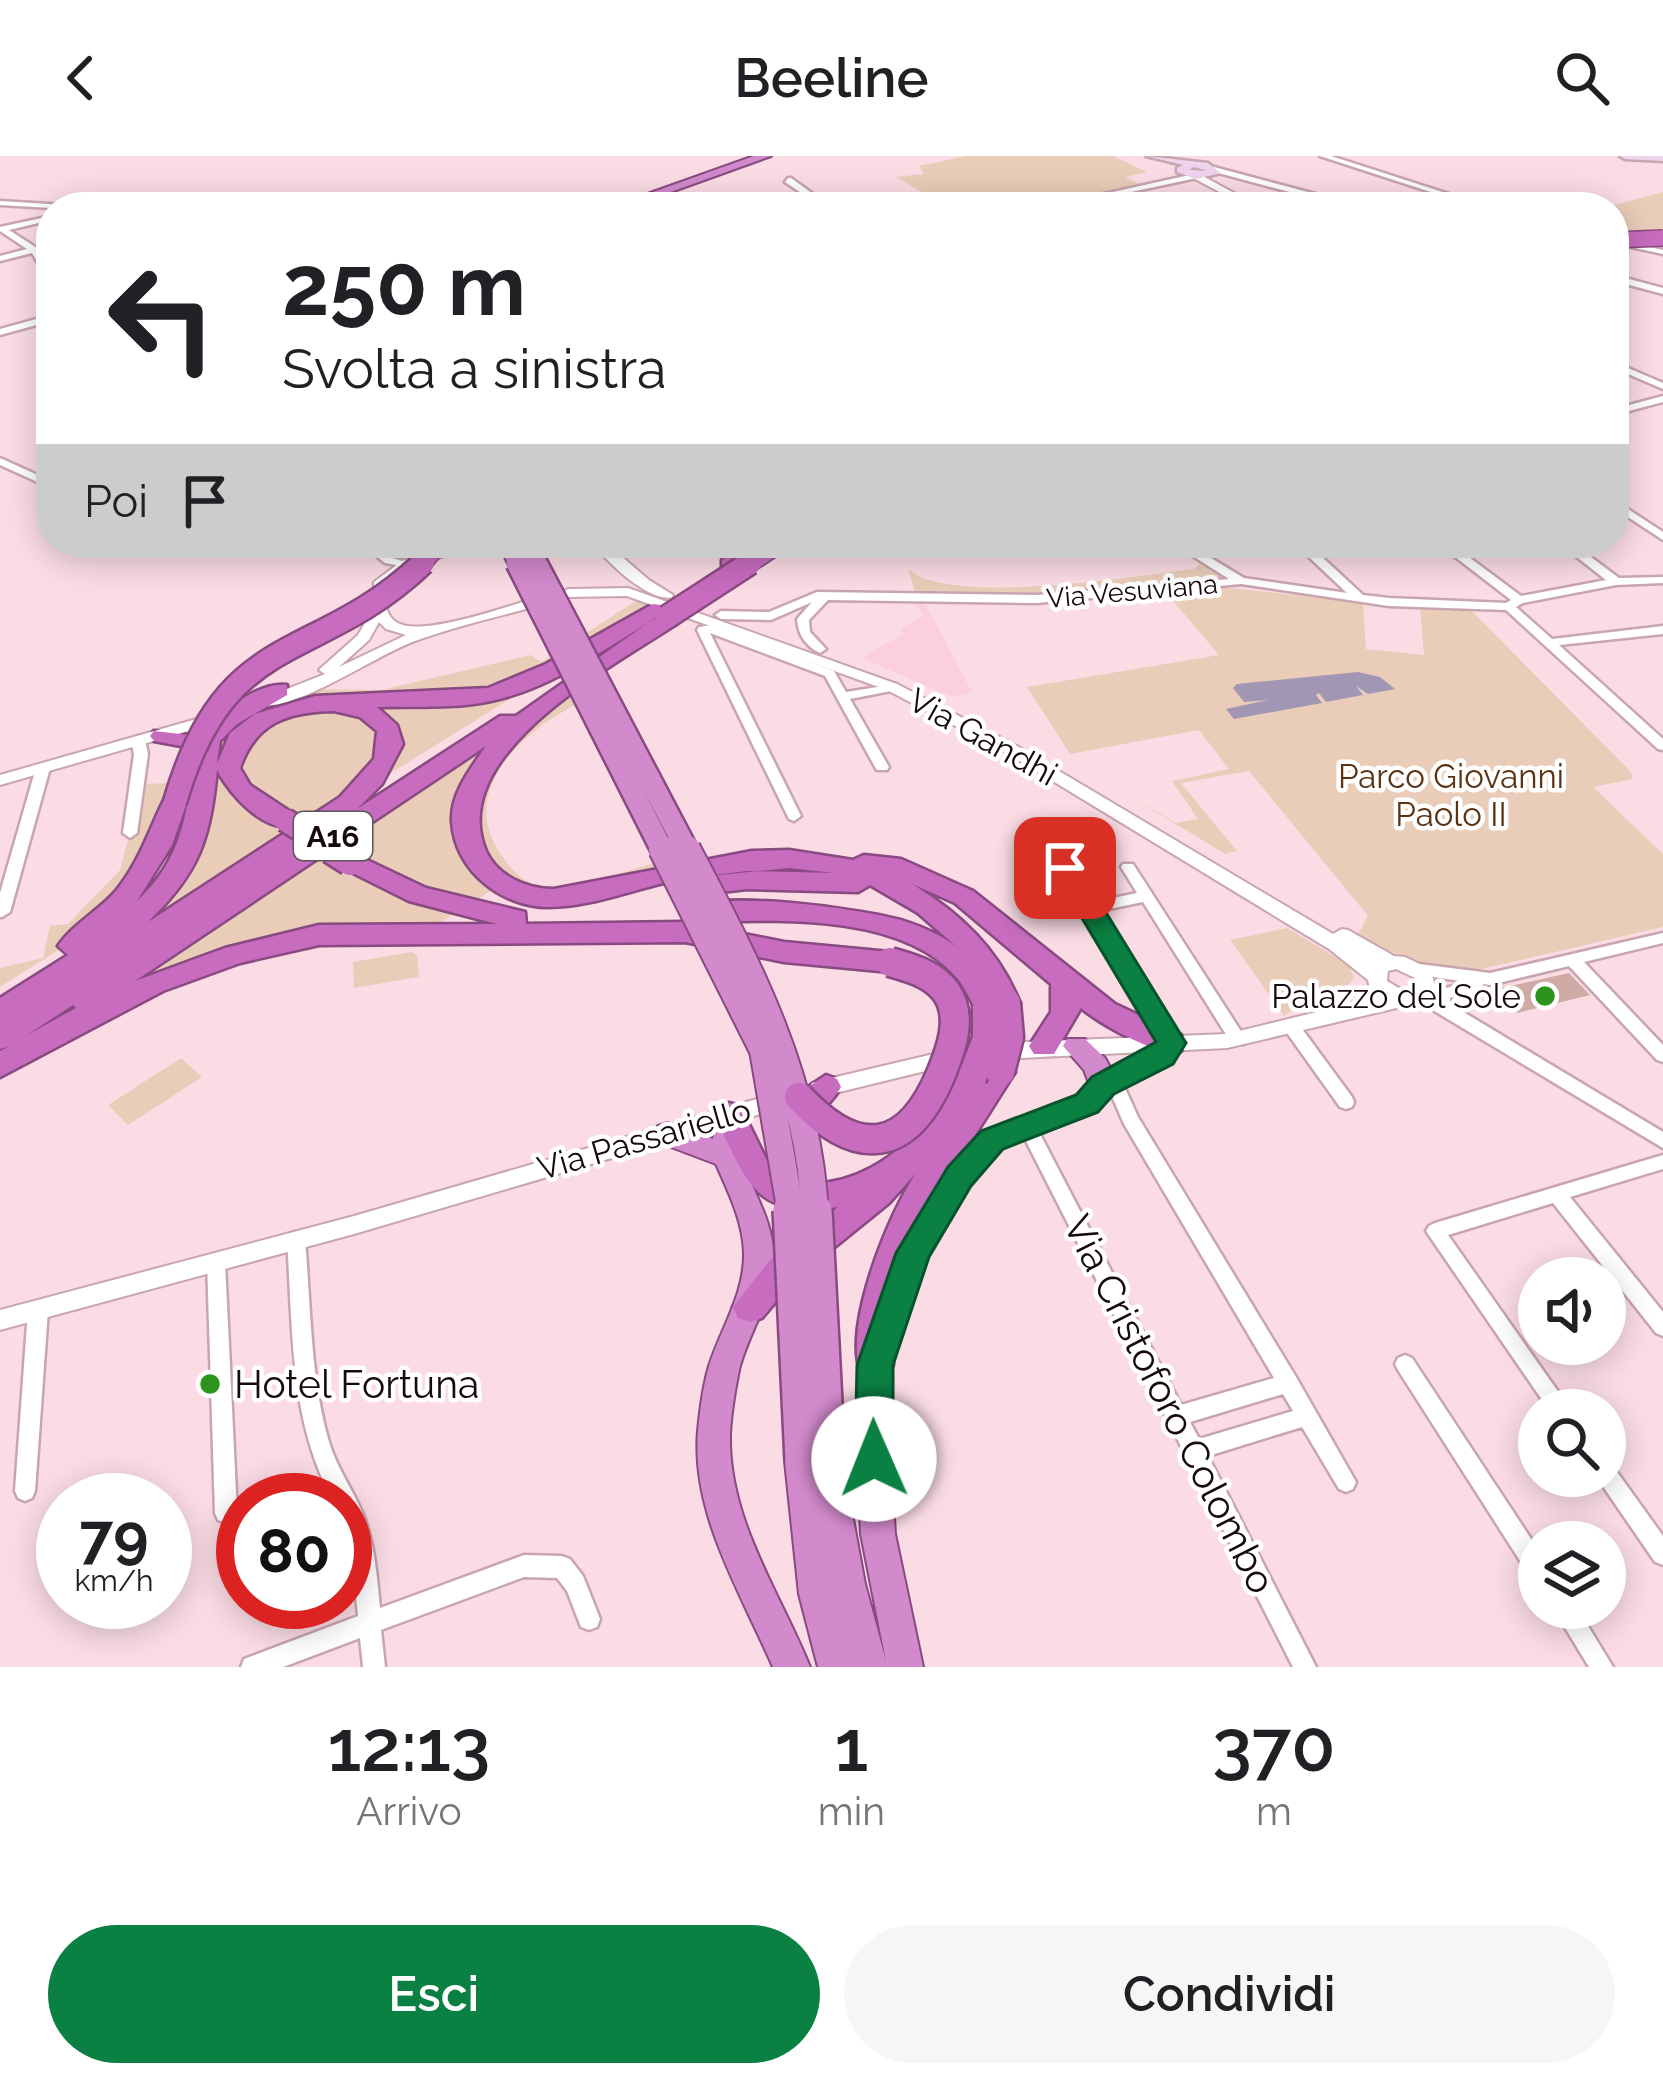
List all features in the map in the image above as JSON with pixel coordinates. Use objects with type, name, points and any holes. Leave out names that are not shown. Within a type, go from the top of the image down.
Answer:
[{"type":"highway","points":[[661,192],[765,156]]},
{"type":"highway","points":[[676,192],[780,156]]},
{"type":"highway","points":[[1629,239],[1663,236]]},
{"type":"highway","points":[[0,996],[85,937],[128,896],[158,855],[196,730],[224,695],[272,657],[396,586],[424,558]]},
{"type":"highway","points":[[515,558],[763,1050],[780,1114],[793,1200],[815,1460],[869,1667]]},
{"type":"highway","points":[[534,558],[748,967],[785,1051],[813,1092],[817,1119],[853,1136],[892,1135],[907,1129],[925,1110],[955,1044],[956,1015],[942,988],[908,966],[890,962],[797,954],[685,932]]},
{"type":"highway","points":[[744,558],[542,708],[495,750],[465,796],[463,823],[472,851],[504,887],[544,898],[732,861],[821,859],[901,868],[964,897],[1105,1012],[1171,1043],[1162,1056],[1108,1083],[1087,1104],[1007,1131],[978,1152],[913,1253],[875,1365]]},
{"type":"highway","points":[[728,571],[752,558]]},
{"type":"highway","points":[[668,614],[544,675],[487,695],[431,703],[315,703],[257,724],[230,756],[236,784],[350,862],[418,895],[487,914],[543,920],[783,910],[848,914],[908,934],[949,956],[997,1004]]},
{"type":"highway","name":"A16","points":[[0,1038],[668,614]]},
{"type":"highway","name":"A16","points":[[0,1055],[668,614]]},
{"type":"highway","points":[[0,1012],[114,938],[164,891],[181,868],[198,830],[203,751],[216,729],[279,689]]},
{"type":"highway","points":[[0,1038],[363,790],[388,758],[392,742],[388,728],[366,710],[315,703]]},
{"type":"highway","points":[[150,738],[188,740],[203,751]]},
{"type":"highway","points":[[821,859],[907,890],[975,945],[990,964],[997,1004],[987,1039],[986,1075],[908,1217],[879,1303],[872,1421],[878,1534],[905,1667]]},
{"type":"highway","points":[[487,914],[747,880],[824,879],[907,890]]},
{"type":"highway","points":[[0,1066],[58,1029],[153,983],[288,940],[362,932],[685,932],[845,940],[949,956]]},
{"type":"highway","points":[[1044,1046],[1069,1008],[1070,992],[1061,973]]},
{"type":"highway","points":[[1076,1046],[1108,1083]]},
{"type":"highway","points":[[750,1306],[775,1275],[867,1204],[986,1075]]},
{"type":"highway","points":[[813,1092],[818,1594],[836,1667]]},
{"type":"highway","points":[[740,1160],[813,1092]]},
{"type":"highway","points":[[729,1115],[754,1221],[758,1277],[724,1368],[714,1432],[716,1476],[728,1526],[792,1667]]},
{"type":"highway","points":[[668,1134],[740,1160],[782,1194],[808,1198],[850,1189],[906,1164]]},
{"type":"main road","points":[[1625,156],[1663,158]]},
{"type":"main road","points":[[1154,157],[1200,171]]},
{"type":"street","points":[[1324,156],[1438,192]]},
{"type":"street","points":[[1200,171],[1233,192]]},
{"type":"street","points":[[1121,192],[1200,171],[1299,192]]},
{"type":"street","points":[[788,180],[805,192]]},
{"type":"street","points":[[0,202],[36,205]]},
{"type":"street","points":[[0,213],[36,207]]},
{"type":"street","points":[[1,229],[36,221]]},
{"type":"street","points":[[1,229],[36,253]]},
{"type":"street","points":[[1629,243],[1663,253]]},
{"type":"street","points":[[0,259],[34,250]]},
{"type":"street","points":[[1629,282],[1663,291]]},
{"type":"street","points":[[0,332],[36,322]]},
{"type":"street","points":[[1629,371],[1663,386]]},
{"type":"street","points":[[1629,408],[1663,399]]},
{"type":"street","points":[[0,461],[36,477]]},
{"type":"street","points":[[1629,513],[1663,537]]},
{"type":"street","points":[[130,833],[141,754],[150,738],[311,679],[345,657],[364,637],[377,612],[379,585],[372,558]]},
{"type":"street","points":[[393,558],[407,564]]},
{"type":"street","points":[[379,585],[407,564],[426,558]]},
{"type":"street","points":[[0,780],[247,709],[313,686],[436,629],[568,593],[606,575],[604,558]]},
{"type":"street","name":"Via Gandhi","points":[[615,558],[644,583],[820,650],[934,698],[998,732],[1380,972]]},
{"type":"street","points":[[1203,558],[1241,581]]},
{"type":"street","points":[[1316,558],[1360,598]]},
{"type":"street","points":[[1461,558],[1663,746]]},
{"type":"street","points":[[1584,558],[1616,582]]},
{"type":"street","name":"Via Vesuviana","points":[[721,615],[772,616],[810,598],[825,597],[1037,599],[1241,581],[1360,598],[1514,603],[1616,582],[1663,580]]},
{"type":"street","name":"Via Gandhi","points":[[568,593],[628,592],[668,614],[892,687],[1011,749],[1380,972]]},
{"type":"street","points":[[820,650],[805,633],[802,619],[825,597]]},
{"type":"street","points":[[377,612],[397,629],[436,629]]},
{"type":"street","points":[[794,816],[702,634],[707,629],[830,674],[882,767]]},
{"type":"street","points":[[1548,643],[1663,630]]},
{"type":"street","points":[[843,697],[892,687]]},
{"type":"street","points":[[2,911],[43,768]]},
{"type":"street","points":[[1042,829],[1171,1043]]},
{"type":"street","points":[[1128,867],[1238,1040]]},
{"type":"street","points":[[1089,908],[1146,896]]},
{"type":"street","points":[[1442,1008],[1442,994],[1663,938]]},
{"type":"street","points":[[1572,959],[1663,1057]]},
{"type":"street","points":[[1412,996],[1427,983],[1419,970]]},
{"type":"street","points":[[1490,979],[1419,970],[1380,972],[1382,989],[1442,1008],[1663,1141]]},
{"type":"street","name":"Via Passariello","points":[[1295,1025],[1360,994],[1380,972]]},
{"type":"street","name":"Via Passariello","points":[[0,1320],[889,1069],[1044,1046],[1238,1040],[1412,996]]},
{"type":"street","points":[[1295,1025],[1346,1102]]},
{"type":"street","points":[[1108,1083],[1346,1482]]},
{"type":"street","name":"Via Cristoforo Colombo","points":[[1035,1142],[1305,1667]]},
{"type":"street","points":[[1547,1389],[1435,1231],[1663,1162]]},
{"type":"street","points":[[1557,1194],[1663,1327]]},
{"type":"street","points":[[296,1240],[311,1403],[326,1473]]},
{"type":"street","points":[[216,1262],[224,1473]]},
{"type":"street","points":[[25,1491],[38,1310]]},
{"type":"street","points":[[1405,1364],[1518,1538]]},
{"type":"street","points":[[1178,1417],[1288,1383]]},
{"type":"street","points":[[1195,1450],[1307,1416]]},
{"type":"street","points":[[1623,1497],[1663,1554]]},
{"type":"street","points":[[372,1623],[524,1566],[562,1567],[575,1584],[589,1619]]},
{"type":"street","points":[[252,1667],[355,1629]]},
{"type":"street","points":[[369,1629],[374,1667]]},
{"type":"street","points":[[1578,1629],[1602,1667]]},
{"type":"shaded area","points":[[915,602],[925,603],[972,692],[953,697],[861,658],[903,634],[901,628],[923,616]]},
{"type":"shaded area","points":[[1358,672],[1380,677],[1395,689],[1368,694],[1356,686],[1363,695],[1326,702],[1319,693],[1322,703],[1234,719],[1226,709],[1268,700],[1244,702],[1233,688],[1237,684]]},
{"type":"green space","points":[[966,156],[1113,156],[1147,172],[1125,177],[1141,185],[1108,192],[922,192],[896,177],[924,174],[919,166]]},
{"type":"green space","points":[[1663,192],[1663,231],[1629,233],[1629,201]]},
{"type":"green space","points":[[1197,558],[1227,577],[1055,593],[915,592],[908,569],[930,580],[1001,588],[1194,569],[1199,565]]},
{"type":"green space","name":"Parco Giovanni Paolo II","points":[[1219,587],[1363,602],[1366,649],[1424,655],[1420,607],[1469,608],[1631,772],[1633,779],[1593,787],[1663,854],[1663,927],[1477,970],[1415,961],[1358,934],[1368,916],[1249,771],[1181,783],[1237,851],[1225,854],[1120,790],[1176,823],[1198,819],[1172,781],[1229,769],[1199,730],[1070,754],[1027,687],[1219,655],[1164,590]]},
{"type":"green space","points":[[636,601],[652,606],[558,665],[497,691],[441,702],[311,701],[266,715],[244,729],[227,750],[222,777],[236,798],[282,829],[298,818],[246,786],[237,773],[241,750],[256,731],[308,710],[337,709],[362,713],[380,725],[387,743],[378,764],[324,815],[153,927],[144,923],[173,890],[201,841],[208,815],[209,756],[212,743],[227,726],[318,689],[381,690],[531,655],[541,662]]},
{"type":"green space","points":[[572,692],[577,704],[535,731],[501,766],[486,809],[490,832],[511,867],[539,886],[573,885],[656,863],[658,867],[561,894],[500,879],[467,816],[508,743]]},
{"type":"green space","points":[[510,699],[381,779],[392,764],[375,706],[445,708]]},
{"type":"green space","points":[[484,750],[471,774],[482,879],[492,890],[468,905],[343,866],[386,891],[453,914],[435,926],[408,925],[134,982]]},
{"type":"green space","points":[[172,783],[153,851],[65,946],[0,987],[0,968],[43,958],[50,926],[68,924],[120,870],[143,784]]},
{"type":"green space","points":[[1287,928],[1349,965],[1354,977],[1347,987],[1314,994],[1284,1016],[1230,940]]},
{"type":"green space","points":[[417,955],[419,977],[354,988],[353,962]]},
{"type":"green space","points":[[181,1058],[202,1077],[128,1125],[108,1105]]},
{"type":"building","name":"Palazzo del Sole","points":[[1569,973],[1590,995],[1517,1013],[1497,989]]},
{"type":"place","name":"Palazzo del Sole","points":[[1545,996]]},
{"type":"place","name":"Hotel Fortuna","points":[[210,1384]]},
{"type":"route","points":[[874,1459],[875,1365],[913,1253],[959,1176],[992,1140],[1087,1104],[1103,1085],[1162,1056],[1171,1043],[1065,868]]}]
